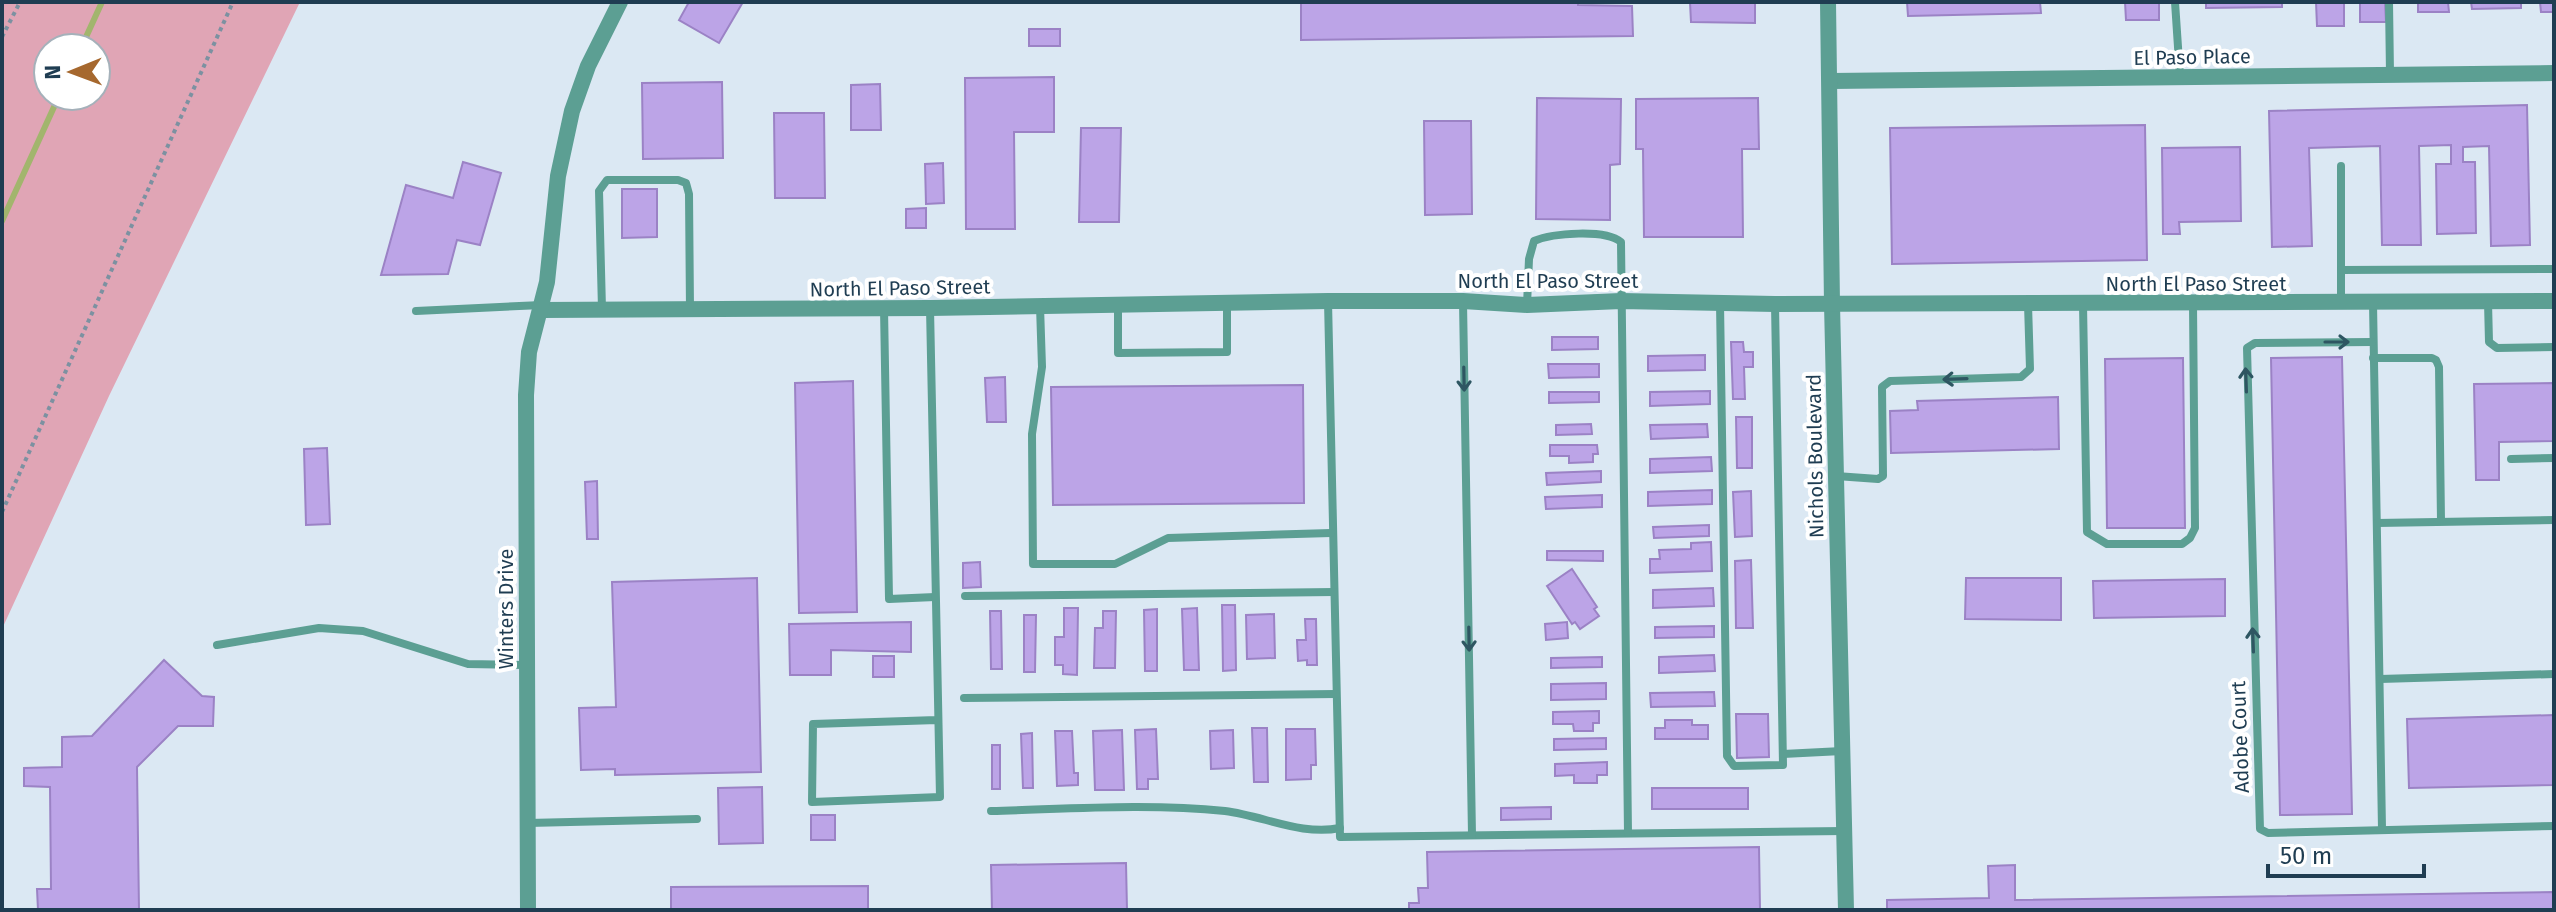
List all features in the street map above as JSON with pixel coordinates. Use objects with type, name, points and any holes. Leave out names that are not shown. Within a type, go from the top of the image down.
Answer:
[{"type":"street","name":"Winters Drive","points":[[528,910],[526,395],[529,352],[542,307],[558,176],[572,111],[588,66],[620,2]]},
{"type":"street","name":"Nichols Boulevard","points":[[1828,2],[1846,910]]},
{"type":"street","name":"El Paso Place","points":[[1831,81],[2554,73]]},
{"type":"street","name":"North El Paso Street","points":[[542,307],[930,308],[1328,301],[1463,301],[1527,305],[1621,301],[1775,304],[2554,301]]},
{"type":"lane","points":[[2175,2],[2180,77]]},
{"type":"lane","points":[[2389,2],[2390,75]]},
{"type":"lane","points":[[2341,166],[2341,303]]},
{"type":"lane","points":[[602,309],[601,184],[607,180],[678,180],[686,183],[689,194],[690,309]]},
{"type":"lane","points":[[1527,305],[1529,259],[1534,241],[1549,235],[1613,235],[1621,242],[1624,273],[1621,301],[1628,833]]},
{"type":"lane","points":[[2341,270],[2554,269]]},
{"type":"lane","points":[[1328,301],[1340,837],[1844,831]]},
{"type":"lane","points":[[1463,301],[1472,835]]},
{"type":"lane","points":[[1720,302],[1727,756],[1734,766],[1783,765],[1775,304]]},
{"type":"lane","points":[[2488,302],[2489,342],[2497,348],[2554,347]]},
{"type":"lane","points":[[1118,306],[1118,353],[1227,352],[1227,303]]},
{"type":"lane","points":[[2373,303],[2382,829]]},
{"type":"lane","points":[[1836,476],[1878,479],[1883,476],[1882,387],[1890,381],[2021,377],[2030,369],[2028,304]]},
{"type":"lane","points":[[2083,304],[2087,532],[2107,544],[2182,544],[2190,538],[2195,528],[2193,304]]},
{"type":"lane","points":[[1040,306],[1042,367],[1032,434],[1033,564],[1115,564],[1168,538],[1331,533]]},
{"type":"lane","points":[[416,311],[542,307]]},
{"type":"lane","points":[[884,308],[889,599],[935,597]]},
{"type":"lane","points":[[930,308],[940,797],[812,802],[813,724],[937,720]]},
{"type":"lane","name":"Adobe Court","points":[[2372,342],[2255,343],[2247,348],[2260,829],[2268,833],[2554,826]]},
{"type":"lane","points":[[2373,358],[2432,358],[2439,367],[2441,521]]},
{"type":"lane","points":[[2511,459],[2554,458]]},
{"type":"lane","points":[[2377,523],[2554,520]]},
{"type":"lane","points":[[965,596],[1334,592]]},
{"type":"lane","points":[[217,645],[319,628],[363,631],[468,664],[526,665]]},
{"type":"lane","points":[[2380,679],[2554,674]]},
{"type":"lane","points":[[964,698],[1336,694]]},
{"type":"lane","points":[[1783,754],[1842,751]]},
{"type":"lane","points":[[991,811],[1141,807],[1225,811],[1322,831],[1340,828]]},
{"type":"lane","points":[[527,823],[697,819]]},
{"type":"path","points":[[2,37],[20,2]]},
{"type":"path","points":[[2,512],[233,2]]},
{"type":"shaded area","points":[[2,2],[300,2],[109,396],[2,629]]},
{"type":"building","points":[[689,2],[743,2],[719,43],[679,20]]},
{"type":"building","points":[[1301,2],[1578,2],[1578,5],[1632,6],[1633,36],[1301,40]]},
{"type":"building","points":[[1690,2],[1755,2],[1755,23],[1691,22]]},
{"type":"building","points":[[1907,2],[2040,2],[2041,13],[1908,16]]},
{"type":"building","points":[[2125,2],[2159,2],[2159,20],[2126,20]]},
{"type":"building","points":[[2206,2],[2282,2],[2282,7],[2206,8]]},
{"type":"building","points":[[2316,2],[2344,2],[2344,26],[2317,26]]},
{"type":"building","points":[[2360,2],[2385,2],[2386,22],[2360,22]]},
{"type":"building","points":[[2418,2],[2448,2],[2449,12],[2418,12]]},
{"type":"building","points":[[2471,2],[2521,2],[2521,8],[2472,9]]},
{"type":"building","points":[[2540,2],[2554,2],[2554,12],[2541,12]]},
{"type":"building","points":[[1029,29],[1060,29],[1060,46],[1029,46]]},
{"type":"building","points":[[1054,77],[1054,132],[1014,132],[1015,229],[966,229],[965,78]]},
{"type":"building","points":[[722,82],[723,158],[643,159],[642,83]]},
{"type":"building","points":[[880,84],[881,130],[851,130],[851,85]]},
{"type":"building","points":[[1537,98],[1621,99],[1620,164],[1610,165],[1610,220],[1536,219]]},
{"type":"building","points":[[1758,98],[1759,149],[1742,149],[1743,237],[1644,237],[1643,149],[1636,149],[1636,99]]},
{"type":"building","points":[[2527,105],[2530,245],[2491,246],[2489,146],[2463,147],[2463,162],[2475,162],[2476,233],[2437,234],[2436,164],[2451,164],[2451,145],[2419,146],[2421,245],[2382,245],[2380,146],[2309,148],[2312,246],[2272,247],[2269,111]]},
{"type":"building","points":[[774,113],[824,113],[825,198],[775,198]]},
{"type":"building","points":[[1424,121],[1471,121],[1472,214],[1425,215]]},
{"type":"building","points":[[2145,125],[2147,260],[1892,264],[1890,128]]},
{"type":"building","points":[[1081,128],[1121,128],[1119,222],[1079,222]]},
{"type":"building","points":[[2240,147],[2241,221],[2179,222],[2180,234],[2163,234],[2162,148]]},
{"type":"building","points":[[463,162],[501,173],[480,245],[457,240],[448,274],[381,275],[406,185],[453,198]]},
{"type":"building","points":[[943,163],[944,203],[926,204],[925,164]]},
{"type":"building","points":[[622,189],[657,189],[657,237],[622,238]]},
{"type":"building","points":[[926,208],[926,228],[906,228],[906,209]]},
{"type":"building","points":[[1552,337],[1598,337],[1598,349],[1552,350]]},
{"type":"building","points":[[1731,342],[1743,342],[1744,352],[1753,352],[1753,367],[1744,367],[1745,399],[1733,399]]},
{"type":"building","points":[[1705,355],[1705,370],[1648,371],[1648,356]]},
{"type":"building","points":[[2342,357],[2352,814],[2280,815],[2271,358]]},
{"type":"building","points":[[2183,358],[2185,528],[2107,528],[2105,359]]},
{"type":"building","points":[[1548,364],[1599,364],[1599,377],[1549,378]]},
{"type":"building","points":[[1005,377],[1006,422],[987,422],[985,378]]},
{"type":"building","points":[[853,381],[857,612],[799,613],[795,383]]},
{"type":"building","points":[[2554,383],[2554,441],[2499,442],[2499,480],[2476,480],[2474,384]]},
{"type":"building","points":[[1303,385],[1304,503],[1053,505],[1051,387]]},
{"type":"building","points":[[1710,391],[1710,404],[1650,406],[1650,392]]},
{"type":"building","points":[[1549,392],[1599,392],[1599,402],[1549,403]]},
{"type":"building","points":[[2058,397],[2059,449],[1891,453],[1890,411],[1918,410],[1917,401]]},
{"type":"building","points":[[1736,417],[1752,417],[1752,468],[1737,468]]},
{"type":"building","points":[[1591,424],[1592,434],[1556,435],[1556,425]]},
{"type":"building","points":[[1707,424],[1708,437],[1651,439],[1650,425]]},
{"type":"building","points":[[1550,445],[1597,445],[1598,454],[1593,454],[1593,462],[1569,463],[1569,456],[1550,456]]},
{"type":"building","points":[[327,448],[330,524],[306,525],[304,449]]},
{"type":"building","points":[[1711,457],[1712,471],[1650,473],[1650,459]]},
{"type":"building","points":[[1601,471],[1601,482],[1547,485],[1546,473]]},
{"type":"building","points":[[597,481],[598,539],[587,539],[585,482]]},
{"type":"building","points":[[1712,490],[1712,504],[1648,506],[1648,492]]},
{"type":"building","points":[[1751,491],[1752,536],[1735,537],[1733,492]]},
{"type":"building","points":[[1602,495],[1602,507],[1546,509],[1545,497]]},
{"type":"building","points":[[1709,525],[1709,536],[1654,538],[1653,527]]},
{"type":"building","points":[[1711,542],[1712,571],[1650,573],[1650,559],[1660,559],[1659,550],[1691,549],[1691,543]]},
{"type":"building","points":[[1547,551],[1603,551],[1603,561],[1547,560]]},
{"type":"building","points":[[1751,560],[1753,628],[1736,628],[1735,561]]},
{"type":"building","points":[[980,562],[981,587],[963,588],[963,563]]},
{"type":"building","points":[[1572,569],[1597,607],[1594,609],[1599,616],[1580,629],[1575,622],[1572,624],[1547,586]]},
{"type":"building","points":[[757,578],[761,772],[615,775],[615,769],[581,770],[579,708],[616,707],[612,582]]},
{"type":"building","points":[[1966,578],[2061,578],[2061,620],[1965,619]]},
{"type":"building","points":[[2225,579],[2225,616],[2094,618],[2093,581]]},
{"type":"building","points":[[1713,588],[1714,606],[1653,608],[1653,590]]},
{"type":"building","points":[[1222,605],[1235,605],[1236,670],[1223,671]]},
{"type":"building","points":[[1064,608],[1078,608],[1077,675],[1063,674],[1063,665],[1055,665],[1055,637],[1064,637]]},
{"type":"building","points":[[1197,608],[1199,670],[1184,670],[1182,609]]},
{"type":"building","points":[[1157,609],[1157,671],[1145,671],[1144,610]]},
{"type":"building","points":[[990,611],[1001,611],[1002,669],[991,669]]},
{"type":"building","points":[[1103,611],[1116,611],[1115,668],[1094,668],[1095,628],[1103,628]]},
{"type":"building","points":[[1274,614],[1275,658],[1247,659],[1246,615]]},
{"type":"building","points":[[1024,615],[1036,615],[1035,672],[1024,672]]},
{"type":"building","points":[[1305,619],[1316,619],[1317,665],[1307,665],[1307,660],[1298,661],[1297,640],[1306,640]]},
{"type":"building","points":[[911,622],[911,652],[831,650],[831,675],[790,675],[789,624]]},
{"type":"building","points":[[1567,622],[1568,638],[1546,640],[1545,624]]},
{"type":"building","points":[[1714,626],[1714,637],[1655,638],[1655,627]]},
{"type":"building","points":[[1714,655],[1715,671],[1659,673],[1659,657]]},
{"type":"building","points":[[873,656],[894,656],[894,677],[873,677]]},
{"type":"building","points":[[1602,657],[1602,667],[1551,668],[1551,658]]},
{"type":"building","points":[[164,660],[202,696],[214,697],[213,726],[178,726],[137,767],[139,910],[38,910],[37,889],[51,889],[50,787],[24,786],[24,768],[62,767],[62,737],[92,736]]},
{"type":"building","points":[[1606,683],[1606,699],[1551,700],[1551,684]]},
{"type":"building","points":[[1714,692],[1715,706],[1651,707],[1650,693]]},
{"type":"building","points":[[1599,711],[1599,723],[1593,723],[1593,731],[1574,731],[1573,724],[1553,724],[1553,712]]},
{"type":"building","points":[[1736,714],[1768,714],[1769,757],[1737,758]]},
{"type":"building","points":[[2554,715],[2554,785],[2409,788],[2407,719]]},
{"type":"building","points":[[1665,720],[1692,720],[1692,725],[1708,725],[1708,739],[1655,739],[1655,728],[1665,728]]},
{"type":"building","points":[[1252,728],[1267,728],[1268,782],[1254,782]]},
{"type":"building","points":[[1156,729],[1158,779],[1148,779],[1148,789],[1137,789],[1135,730]]},
{"type":"building","points":[[1286,729],[1315,729],[1316,765],[1311,765],[1311,779],[1286,780]]},
{"type":"building","points":[[1122,730],[1124,790],[1095,790],[1093,731]]},
{"type":"building","points":[[1233,730],[1234,768],[1211,769],[1210,731]]},
{"type":"building","points":[[1055,731],[1072,731],[1074,773],[1078,773],[1078,785],[1057,786]]},
{"type":"building","points":[[1032,733],[1033,788],[1023,788],[1021,734]]},
{"type":"building","points":[[1606,738],[1606,749],[1554,750],[1554,739]]},
{"type":"building","points":[[992,745],[1000,745],[1000,789],[992,789]]},
{"type":"building","points":[[1607,762],[1607,775],[1597,775],[1597,783],[1574,783],[1574,775],[1555,776],[1555,764]]},
{"type":"building","points":[[762,787],[763,843],[719,844],[718,788]]},
{"type":"building","points":[[1652,788],[1748,788],[1748,809],[1652,809]]},
{"type":"building","points":[[1551,807],[1551,819],[1501,820],[1501,808]]},
{"type":"building","points":[[811,815],[835,815],[835,840],[811,840]]},
{"type":"building","points":[[1759,847],[1760,910],[1409,910],[1409,903],[1419,903],[1418,888],[1428,888],[1427,852]]},
{"type":"building","points":[[1126,863],[1127,910],[992,910],[991,865]]},
{"type":"building","points":[[2015,865],[2015,900],[2554,892],[2554,910],[1887,910],[1887,900],[1989,898],[1988,866]]},
{"type":"building","points":[[868,886],[868,910],[671,910],[671,887]]},
{"type":"waterway","points":[[88,32],[102,2]]},
{"type":"waterway","points":[[2,221],[52,112]]}]
